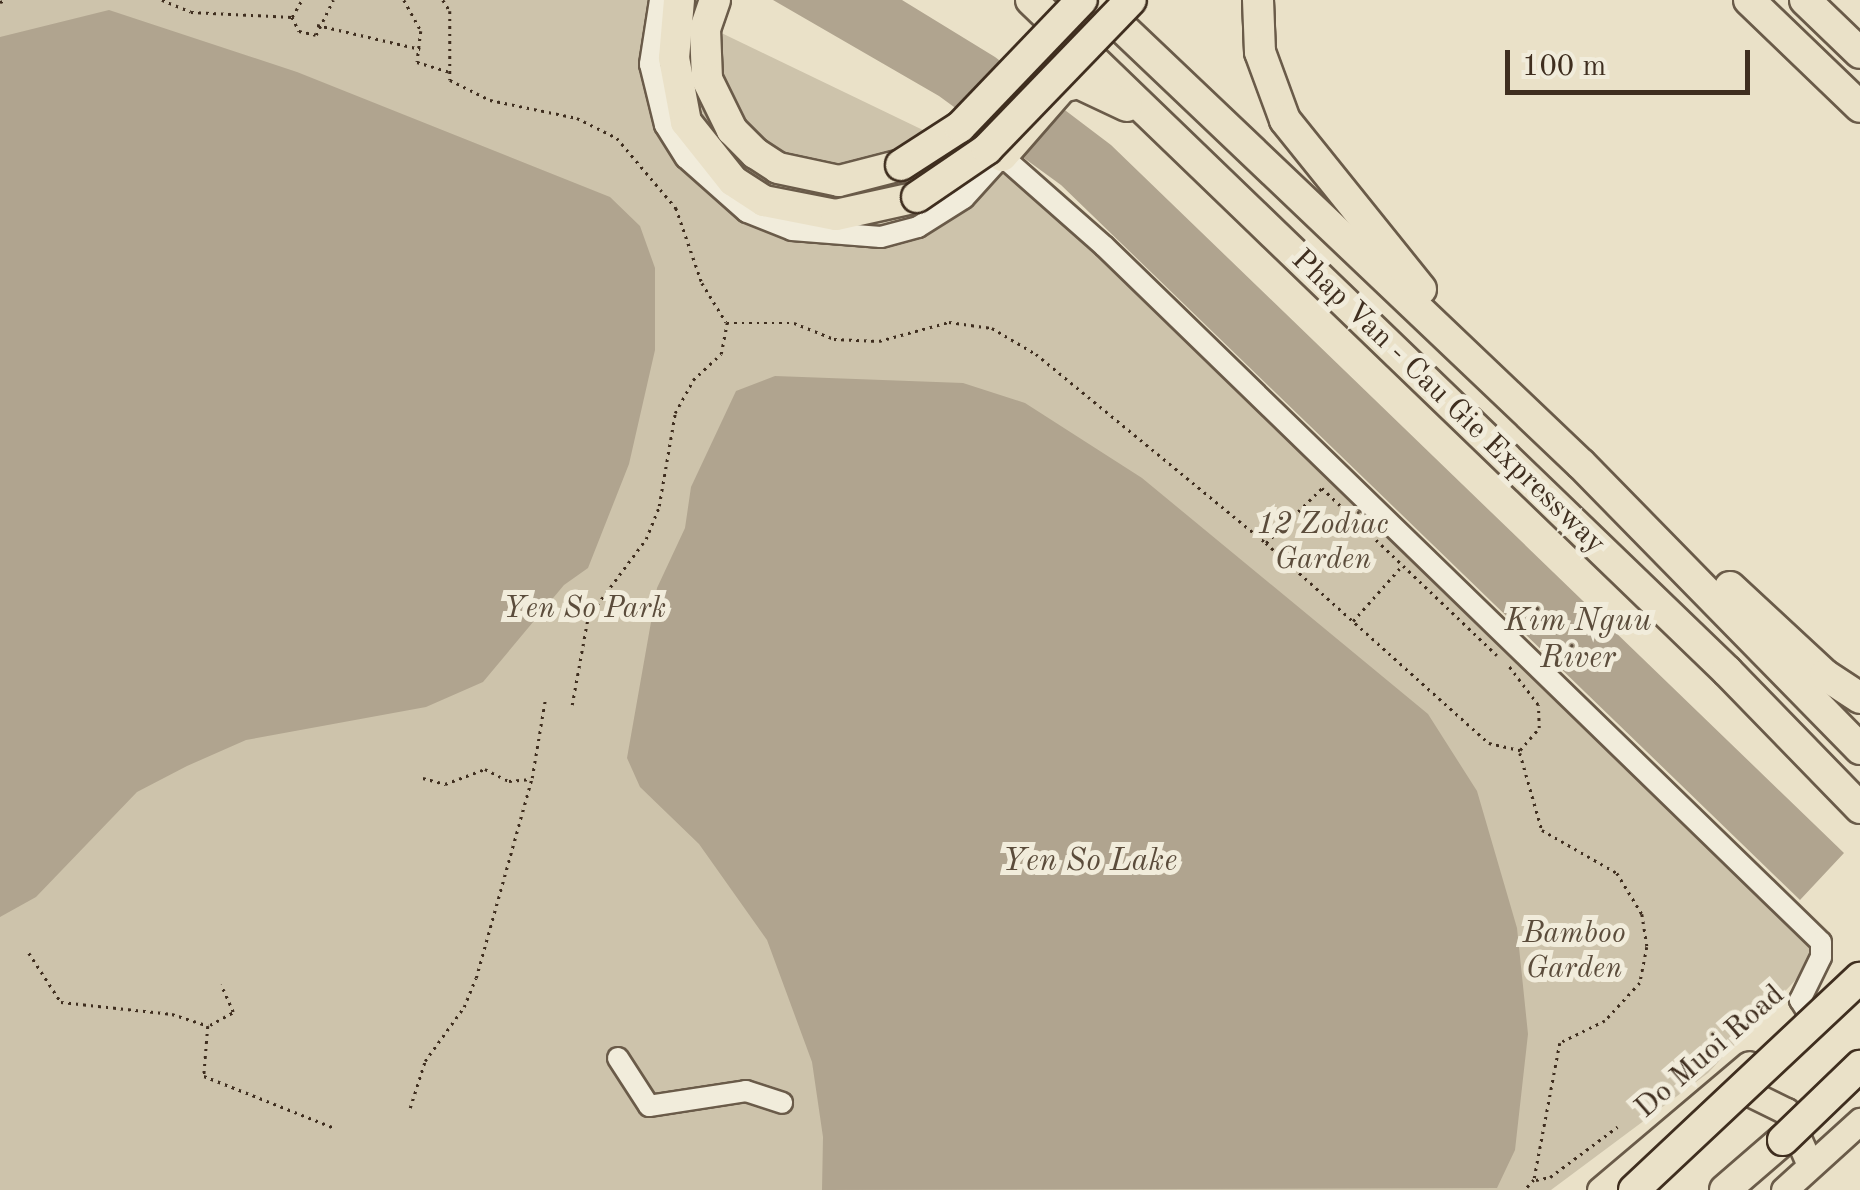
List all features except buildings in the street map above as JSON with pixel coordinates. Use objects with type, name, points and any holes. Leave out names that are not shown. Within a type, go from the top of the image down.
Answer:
[{"type":"highway","points":[[679,0],[676,90],[686,122],[732,181],[764,201],[836,215],[916,196],[987,149],[1131,0]]},
{"type":"highway","points":[[715,0],[705,29],[707,78],[723,116],[755,153],[778,168],[839,181],[900,165],[960,126],[1082,0]]},
{"type":"highway","points":[[1006,0],[1127,106],[1188,151]]},
{"type":"highway","name":"Phap Van - Cau Gie Expressway","points":[[1031,0],[1728,671],[1860,808]]},
{"type":"highway","name":"Phap Van - Cau Gie Expressway","points":[[1093,0],[1581,464],[1860,749]]},
{"type":"highway","points":[[1258,0],[1260,52],[1285,120],[1494,382]]},
{"type":"highway","points":[[1749,0],[1860,107]]},
{"type":"highway","points":[[1805,0],[1860,53]]},
{"type":"highway","points":[[1006,152],[1053,96],[1078,83],[1127,106]]},
{"type":"highway","points":[[1581,464],[1860,698]]},
{"type":"highway","points":[[1634,1190],[1860,978]]},
{"type":"highway","points":[[1658,1190],[1860,1005]]},
{"type":"highway","points":[[1725,1190],[1860,1066]]},
{"type":"highway","points":[[1783,1140],[1860,1081]]},
{"type":"main road","name":"Do Muoi Road","points":[[1600,1190],[1727,1082],[1860,960]]},
{"type":"main road","points":[[1727,1082],[1752,1089],[1786,1111],[1810,1166]]},
{"type":"main road","points":[[1784,1190],[1860,1121]]},
{"type":"street","points":[[660,0],[650,64],[666,125],[686,158],[747,212],[792,230],[881,238],[918,227],[964,198],[1006,152],[1512,635],[1820,942],[1821,957],[1800,1000],[1807,1011]]},
{"type":"street","points":[[618,1058],[649,1106],[746,1091],[782,1103]]},
{"type":"path","points":[[0,2],[6,0]]},
{"type":"path","points":[[162,0],[191,12],[292,17]]},
{"type":"path","points":[[292,17],[302,0]]},
{"type":"path","points":[[292,17],[299,31],[316,35],[317,25],[333,0]]},
{"type":"path","points":[[404,0],[421,31],[416,62],[450,72]]},
{"type":"path","points":[[443,0],[450,11],[450,80],[490,100],[577,118],[616,138],[676,208],[702,283],[727,323],[720,354],[693,380],[675,413],[659,506],[646,539],[588,616],[572,705]]},
{"type":"path","points":[[317,25],[420,48]]},
{"type":"path","points":[[727,323],[794,323],[834,340],[879,342],[949,322],[992,328],[1036,354],[1266,543],[1489,743],[1520,750]]},
{"type":"path","points":[[1266,543],[1322,488],[1505,662],[1538,705],[1539,728],[1520,750]]},
{"type":"path","points":[[1353,621],[1402,566]]},
{"type":"path","points":[[410,1108],[425,1061],[464,1008],[476,978],[532,778],[545,700]]},
{"type":"path","points":[[1520,750],[1542,830],[1618,873],[1642,914],[1648,947],[1640,983],[1605,1021],[1560,1042],[1534,1180],[1524,1190]]},
{"type":"path","points":[[423,778],[445,784],[485,768],[510,781],[532,778]]},
{"type":"path","points":[[29,953],[62,1002],[172,1014],[208,1026],[233,1012],[221,985]]},
{"type":"path","points":[[208,1026],[204,1076],[332,1126]]},
{"type":"path","points":[[1534,1180],[1550,1177],[1617,1128]]},
{"type":"green space","name":"Yen So Park","points":[[0,0],[653,0],[1006,170],[1825,935],[1805,970],[1708,1073],[1551,1190],[0,1190]]},
{"type":"water","name":"Kim Nguu River","points":[[773,0],[902,0],[995,57],[1111,145],[1844,853],[1800,900],[1061,185],[939,96]]},
{"type":"water","points":[[109,10],[297,72],[610,197],[640,226],[655,268],[655,350],[629,464],[588,568],[564,585],[483,682],[426,707],[246,740],[187,766],[137,792],[36,897],[0,917],[0,37]]},
{"type":"water","name":"Yen So Lake","points":[[775,376],[963,383],[1025,403],[1142,478],[1428,714],[1477,791],[1517,928],[1528,1034],[1515,1150],[1497,1188],[822,1190],[823,1137],[812,1062],[767,940],[699,844],[640,787],[627,758],[657,588],[685,528],[691,487],[736,391]]},
{"type":"park label","name":"12 Zodiac Garden","points":[[1323,542]]},
{"type":"park label","name":"Bamboo Garden","points":[[1574,951]]}]
